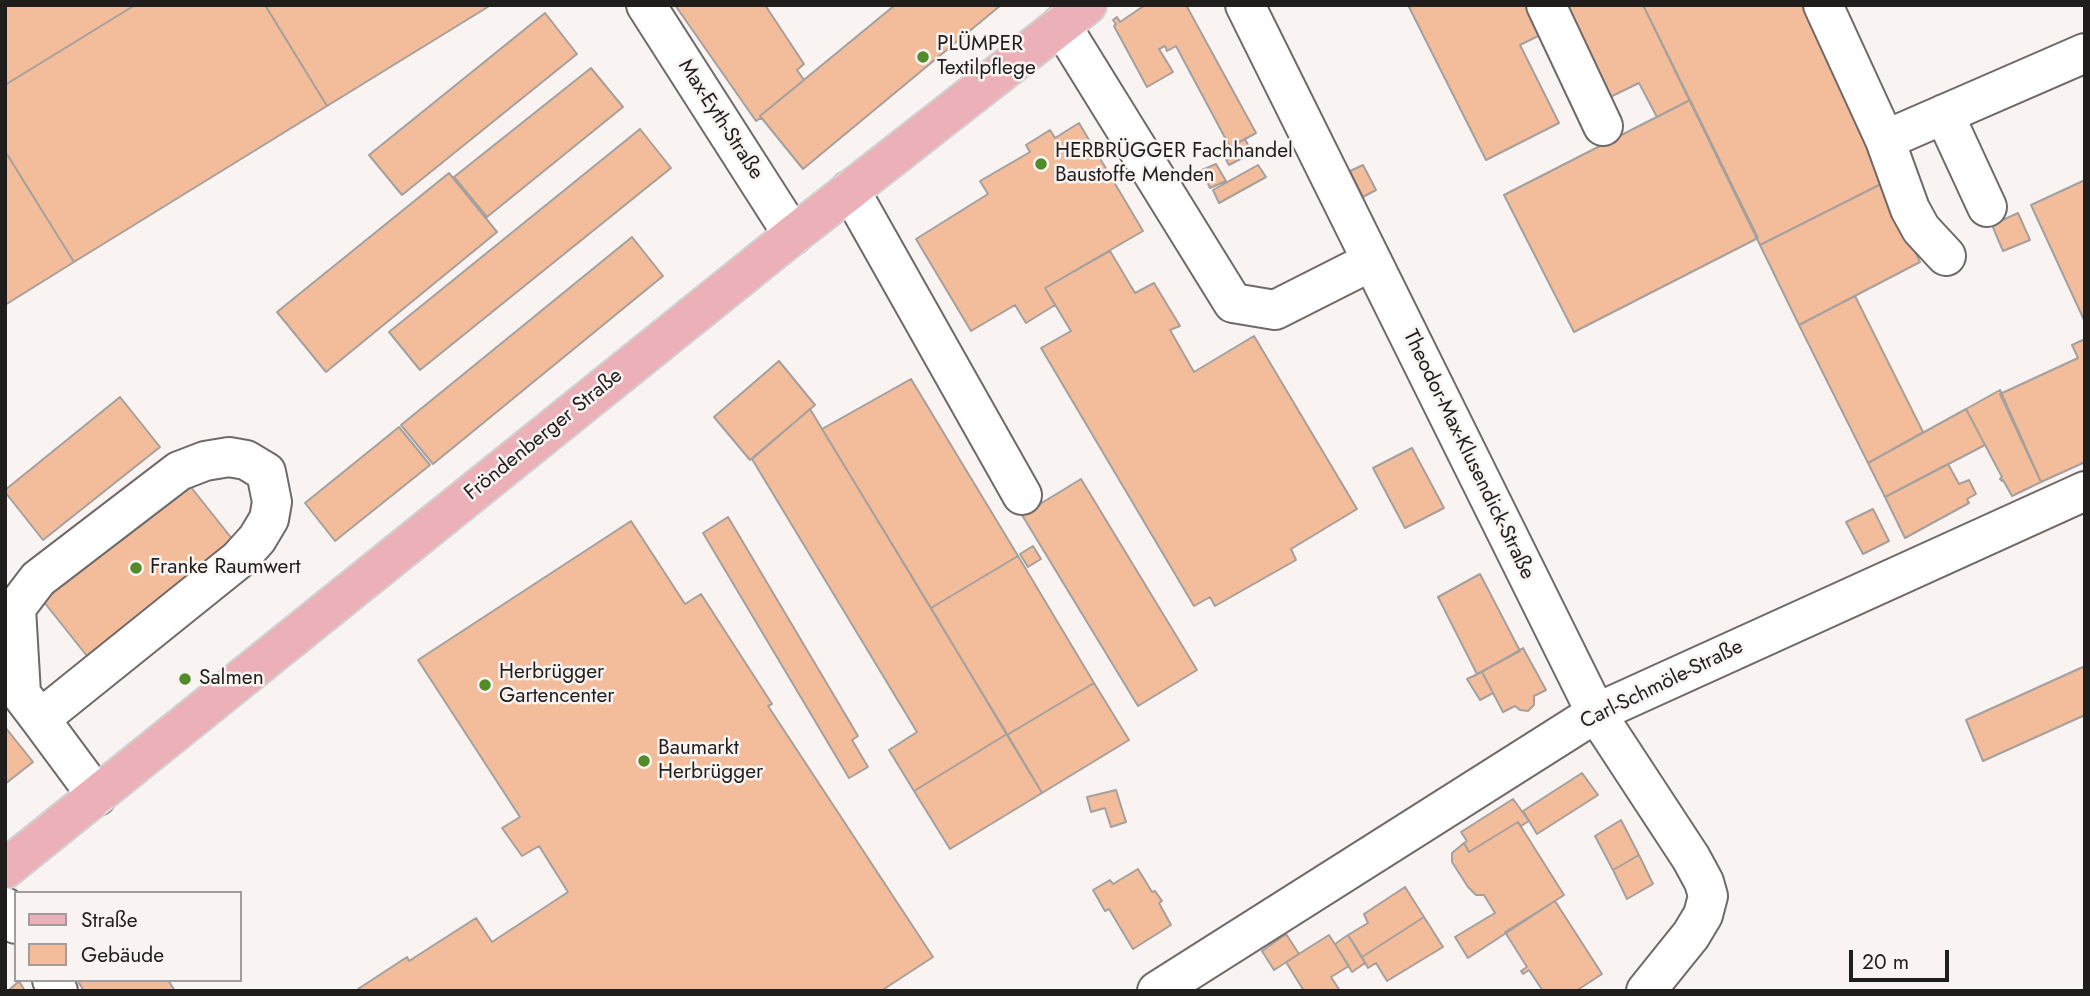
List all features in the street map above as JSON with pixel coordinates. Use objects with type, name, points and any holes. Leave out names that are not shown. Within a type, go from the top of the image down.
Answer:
[{"type":"main road","name":"Fröndenberger Straße","points":[[5,869],[793,234],[1074,15]]},
{"type":"street","name":"Max-Eyth-Straße","points":[[646,5],[793,234]]},
{"type":"street","name":"Theodor-Max-Klusendick-Straße","points":[[1245,5],[1596,713],[1704,882],[1708,896],[1703,915],[1691,935],[1646,991]]},
{"type":"street","points":[[1546,5],[1603,126]]},
{"type":"street","points":[[1823,5],[1885,140],[1910,209],[1921,229],[1945,256]]},
{"type":"street","points":[[1074,15],[1233,303],[1275,310],[1372,261]]},
{"type":"street","points":[[1885,140],[2085,53]]},
{"type":"street","points":[[1944,114],[1987,207]]},
{"type":"street","points":[[850,190],[1022,495]]},
{"type":"street","points":[[40,719],[239,559],[270,519],[272,502],[266,472],[246,460],[229,457],[205,461],[179,471],[38,579],[16,608],[21,694],[97,796]]},
{"type":"street","name":"Carl-Schmöle-Straße","points":[[1157,991],[1596,713],[2085,491]]},
{"type":"building","points":[[5,5],[135,5],[5,85]]},
{"type":"building","points":[[135,5],[265,5],[327,106],[74,262],[5,151],[5,85]]},
{"type":"building","points":[[265,5],[491,5],[327,106]]},
{"type":"building","points":[[675,5],[765,5],[804,64],[797,70],[804,80],[756,121]]},
{"type":"building","points":[[895,5],[1001,5],[803,169],[760,116]]},
{"type":"building","points":[[1145,5],[1186,5],[1256,133],[1230,147],[1176,46],[1167,51],[1165,46],[1159,49],[1173,72],[1147,87],[1113,20],[1117,17],[1120,22]]},
{"type":"building","points":[[1408,5],[1530,5],[1544,33],[1520,45],[1559,123],[1486,160]]},
{"type":"building","points":[[1560,5],[1643,5],[1690,100],[1657,117],[1639,83],[1608,98]]},
{"type":"building","points":[[1643,5],[1802,5],[1883,183],[1760,245]]},
{"type":"building","points":[[545,13],[577,54],[402,195],[369,155]]},
{"type":"building","points":[[591,68],[623,107],[487,217],[454,177]]},
{"type":"building","points":[[1690,100],[1758,238],[1574,332],[1504,195]]},
{"type":"building","points":[[1079,123],[1143,231],[1045,288],[1055,305],[1026,323],[1015,305],[971,331],[916,239],[988,194],[980,181],[1030,152],[1026,145],[1050,130],[1055,138]]},
{"type":"building","points":[[640,129],[671,168],[420,370],[389,332]]},
{"type":"building","points":[[1245,139],[1252,153],[1229,165],[1222,152]]},
{"type":"building","points":[[5,151],[74,262],[5,305]]},
{"type":"building","points":[[1216,164],[1226,181],[1210,188],[1202,170]]},
{"type":"building","points":[[1258,165],[1266,177],[1219,203],[1213,190]]},
{"type":"building","points":[[1363,165],[1376,190],[1363,197],[1350,171]]},
{"type":"building","points":[[449,173],[497,232],[326,372],[277,312]]},
{"type":"building","points":[[2085,180],[2085,322],[2031,205]]},
{"type":"building","points":[[1883,183],[1920,262],[1799,325],[1760,245]]},
{"type":"building","points":[[2018,213],[2030,240],[2003,251],[1992,225]]},
{"type":"building","points":[[632,237],[663,276],[433,464],[401,425]]},
{"type":"building","points":[[1110,251],[1135,293],[1154,283],[1180,326],[1170,330],[1194,372],[1254,336],[1357,509],[1291,549],[1296,560],[1215,606],[1210,597],[1194,606],[1041,348],[1071,331],[1045,288]]},
{"type":"building","points":[[1855,296],[1923,432],[1868,463],[1799,325]]},
{"type":"building","points":[[2085,339],[2085,462],[2041,482],[2000,394],[2078,358],[2072,345]]},
{"type":"building","points":[[779,361],[815,405],[750,460],[714,417]]},
{"type":"building","points":[[911,379],[1018,556],[931,608],[822,429]]},
{"type":"building","points":[[2000,390],[2041,482],[2012,496],[2000,479],[2002,477],[1966,409]]},
{"type":"building","points":[[120,397],[160,447],[43,540],[5,490]]},
{"type":"building","points":[[810,409],[1007,734],[914,791],[889,750],[917,732],[752,459]]},
{"type":"building","points":[[1966,409],[1985,445],[1885,497],[1868,463]]},
{"type":"building","points":[[399,427],[430,465],[335,541],[305,503]]},
{"type":"building","points":[[1412,448],[1444,508],[1405,528],[1373,468]]},
{"type":"building","points":[[1948,464],[1959,484],[1969,480],[1976,494],[1967,499],[1969,503],[1905,538],[1885,497]]},
{"type":"building","points":[[1081,479],[1197,670],[1138,706],[1022,515]]},
{"type":"building","name":"Franke Raumwert","points":[[186,481],[233,540],[87,656],[40,597]]},
{"type":"building","points":[[1873,509],[1889,541],[1863,554],[1846,522]]},
{"type":"building","points":[[728,517],[858,736],[852,740],[868,767],[849,778],[703,533]]},
{"type":"building","name":"Baumarkt Herbrügger","points":[[631,521],[685,604],[701,594],[772,704],[768,706],[933,957],[881,991],[358,991],[407,957],[409,961],[476,918],[492,942],[568,892],[539,846],[522,856],[502,828],[520,817],[418,660]]},
{"type":"building","points":[[1033,546],[1041,559],[1028,567],[1020,554]]},
{"type":"building","points":[[1018,556],[1094,683],[1007,735],[931,608]]},
{"type":"building","points":[[1480,574],[1520,651],[1477,674],[1438,597]]},
{"type":"building","points":[[1523,648],[1546,690],[1534,696],[1534,705],[1528,711],[1515,706],[1503,712],[1482,672]]},
{"type":"building","points":[[2085,666],[2085,715],[1983,761],[1966,720]]},
{"type":"building","points":[[1482,672],[1493,693],[1480,700],[1467,679]]},
{"type":"building","points":[[1094,683],[1129,740],[1042,793],[1007,735]]},
{"type":"building","points":[[5,727],[33,762],[5,784]]},
{"type":"building","points":[[1007,734],[1042,793],[950,849],[914,791]]},
{"type":"building","points":[[1582,773],[1598,795],[1537,834],[1523,811]]},
{"type":"building","points":[[1116,790],[1126,822],[1111,827],[1105,808],[1091,812],[1087,797]]},
{"type":"building","points":[[1513,799],[1529,821],[1521,826],[1518,822],[1469,852],[1464,843],[1467,841],[1461,832]]},
{"type":"building","points":[[1621,820],[1639,855],[1613,870],[1595,836]]},
{"type":"building","points":[[1518,822],[1564,895],[1468,958],[1455,937],[1495,913],[1484,895],[1476,895],[1468,887],[1452,862],[1452,853],[1464,843],[1469,852]]},
{"type":"building","points":[[1639,855],[1653,884],[1627,899],[1613,870]]},
{"type":"building","points":[[1138,869],[1152,892],[1155,891],[1162,901],[1159,903],[1171,925],[1133,949],[1109,909],[1105,911],[1093,890],[1110,880],[1113,884]]},
{"type":"building","points":[[1405,887],[1424,917],[1362,957],[1348,935],[1368,923],[1364,914]]},
{"type":"building","points":[[1555,901],[1602,974],[1576,991],[1543,991],[1529,970],[1523,974],[1521,971],[1527,967],[1505,932]]},
{"type":"building","points":[[1424,917],[1443,947],[1387,981],[1376,963],[1368,968],[1362,957]]},
{"type":"building","points":[[1286,934],[1299,954],[1274,970],[1262,951]]},
{"type":"building","points":[[1329,935],[1349,966],[1331,977],[1340,991],[1304,991],[1286,962]]},
{"type":"building","points":[[1348,935],[1365,963],[1352,972],[1335,944]]},
{"type":"building","points":[[20,982],[25,991],[8,991]]},
{"type":"building","points":[[78,982],[169,982],[175,991],[84,991]]},
{"type":"place","name":"PLÜMPER Textilpflege","points":[[923,57]]},
{"type":"place","name":"HERBRÜGGER Fachhandel Baustoffe Menden","points":[[1041,164]]},
{"type":"place","name":"Franke Raumwert","points":[[136,568]]},
{"type":"place","name":"Salmen","points":[[185,679]]},
{"type":"place","name":"Herbrügger Gartencenter","points":[[485,685]]},
{"type":"place","name":"Baumarkt Herbrügger","points":[[644,761]]}]
